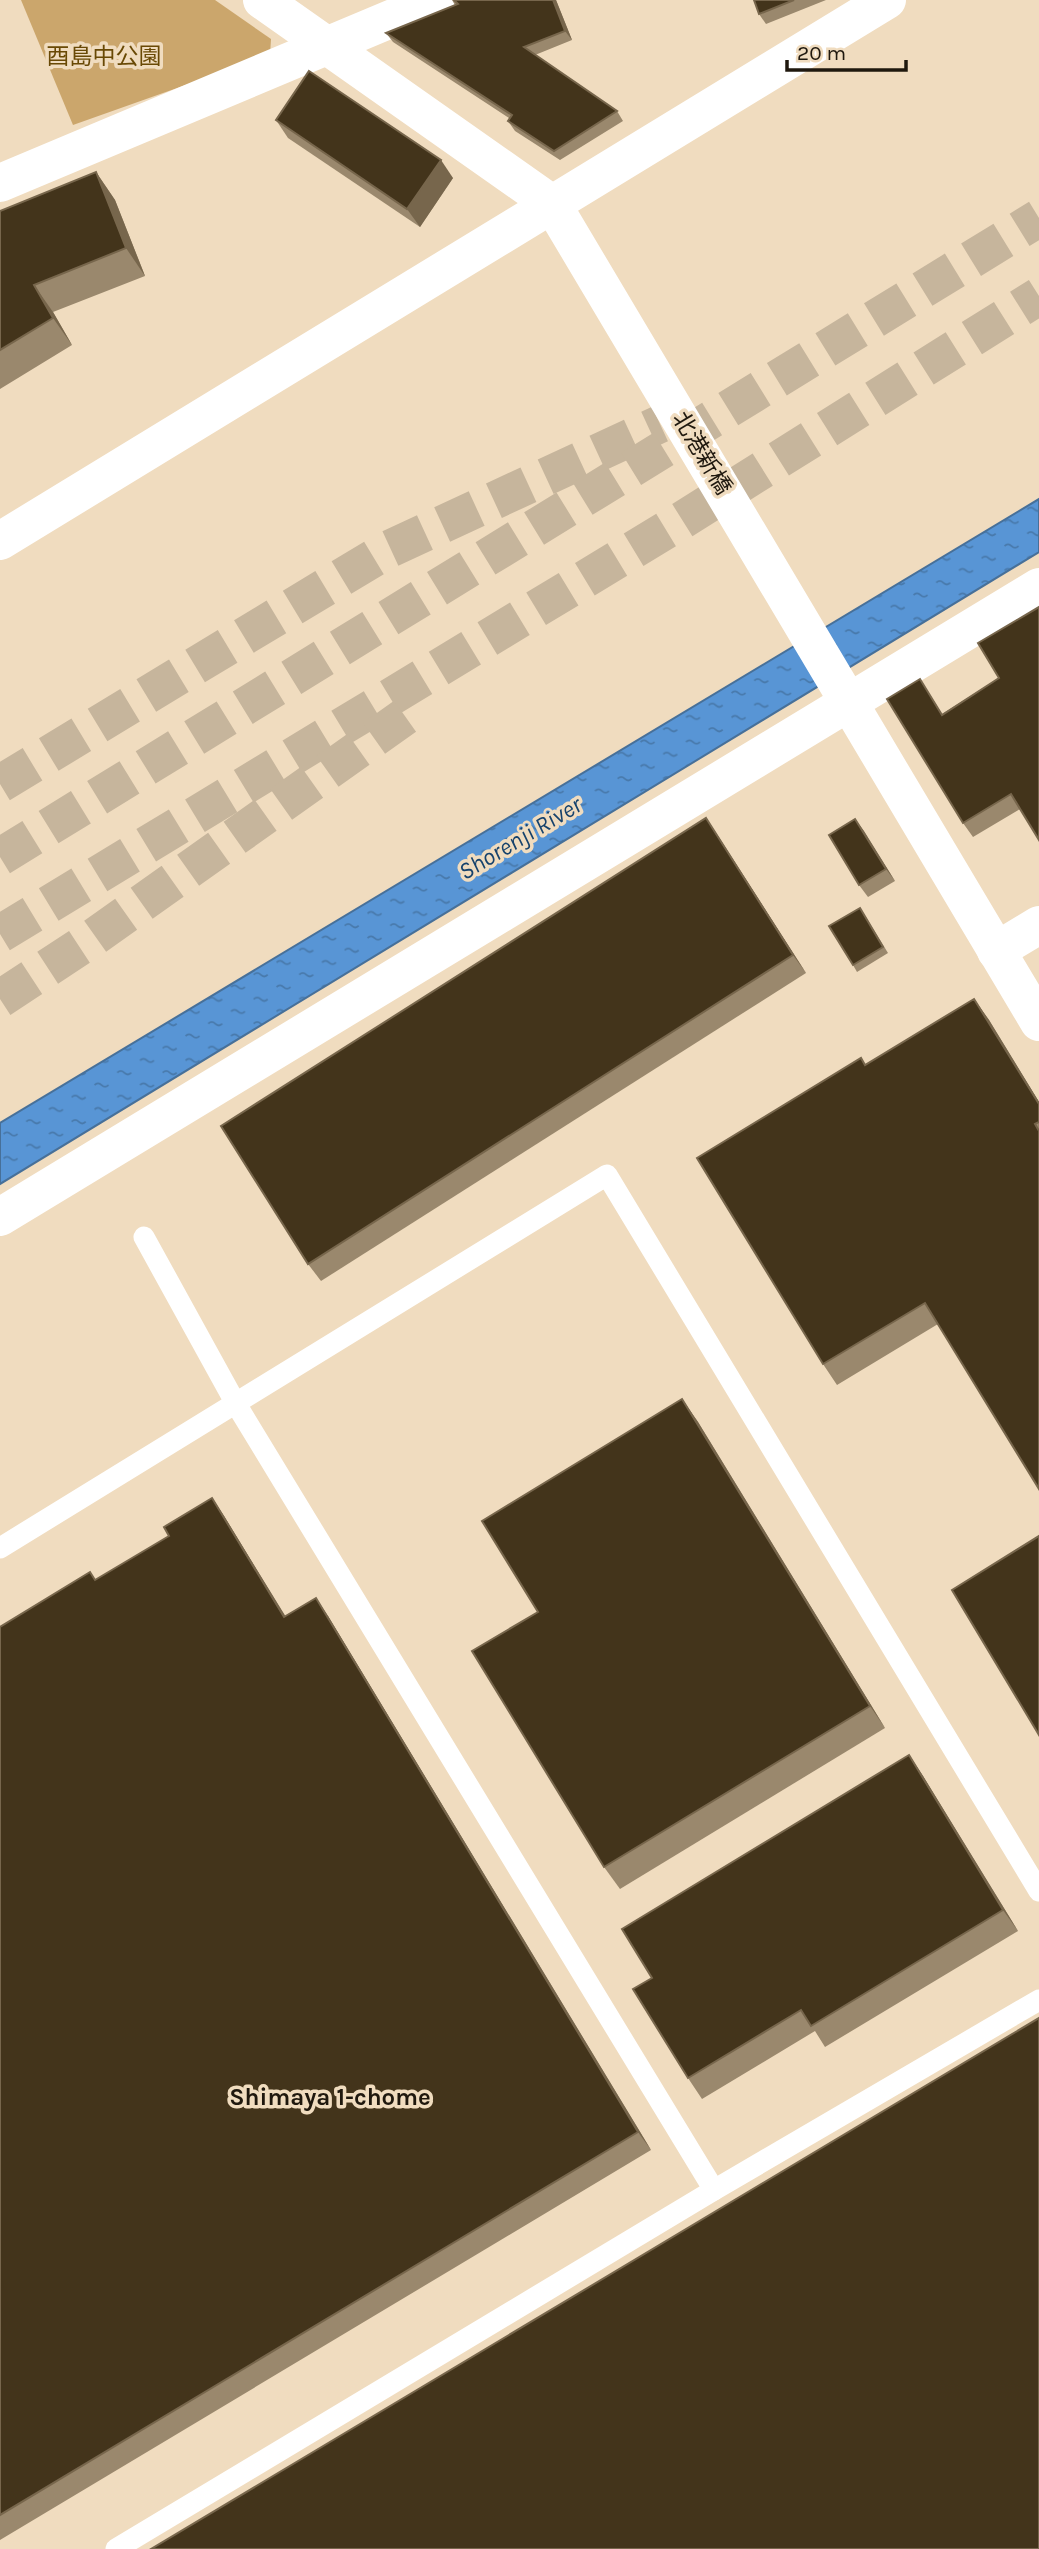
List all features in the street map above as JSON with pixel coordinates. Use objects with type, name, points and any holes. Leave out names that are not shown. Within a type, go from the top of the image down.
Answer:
[{"type":"street","points":[[262,0],[552,204]]},
{"type":"street","points":[[0,183],[436,0]]},
{"type":"street","points":[[0,541],[887,0]]},
{"type":"street","name":"北港新橋","points":[[552,204],[851,702],[1039,1022]]},
{"type":"street","points":[[0,1217],[1039,587]]},
{"type":"street","points":[[996,951],[1039,925]]},
{"type":"lane","points":[[0,1548],[607,1175],[1039,1891]]},
{"type":"lane","points":[[144,1237],[236,1404],[714,2190]]},
{"type":"lane","points":[[116,2549],[714,2190],[1039,2000]]},
{"type":"green space","name":"酉島中公園","points":[[21,0],[215,0],[271,39],[270,55],[73,125]]},
{"type":"water","name":"Shorenji River","points":[[1039,499],[1039,552],[0,1184],[0,1123]]},
{"type":"building","points":[[454,0],[553,0],[565,31],[524,47],[617,111],[554,151],[508,121],[512,115],[386,33],[458,4]]},
{"type":"building","points":[[754,0],[794,0],[759,14]]},
{"type":"building","points":[[309,71],[441,160],[407,209],[276,120]]},
{"type":"building","points":[[96,172],[126,248],[34,285],[53,318],[0,350],[0,211]]},
{"type":"building","points":[[1039,607],[1039,840],[1011,794],[963,823],[887,699],[920,679],[942,715],[999,678],[978,643]]},
{"type":"building","points":[[706,818],[793,955],[308,1264],[221,1126]]},
{"type":"building","points":[[855,819],[886,869],[859,885],[829,835]]},
{"type":"building","points":[[860,908],[883,947],[853,965],[829,926]]},
{"type":"building","points":[[974,999],[1039,1104],[1039,1122],[1035,1124],[1039,1131],[1039,1489],[925,1303],[823,1364],[697,1158],[861,1058],[865,1065]]},
{"type":"building","points":[[682,1399],[870,1706],[604,1867],[472,1651],[538,1612],[482,1521]]},
{"type":"building","points":[[212,1498],[284,1617],[316,1598],[638,2132],[0,2515],[0,1627],[90,1572],[95,1580],[169,1536],[164,1527]]},
{"type":"building","points":[[1039,1536],[1039,1735],[952,1590]]},
{"type":"building","points":[[909,1755],[1003,1910],[811,2026],[801,2010],[688,2078],[633,1989],[652,1978],[622,1929]]},
{"type":"building","points":[[1039,2018],[1039,2549],[151,2549]]},
{"type":"tunnel","points":[[0,857],[1039,218]]},
{"type":"tunnel","points":[[0,934],[681,521],[1039,296]]},
{"type":"tunnel","points":[[0,784],[387,550],[660,424]]},
{"type":"tunnel","points":[[0,999],[87,942],[414,710]]},
{"type":"district","name":"Shimaya 1-chome","points":[[330,2097]]}]
